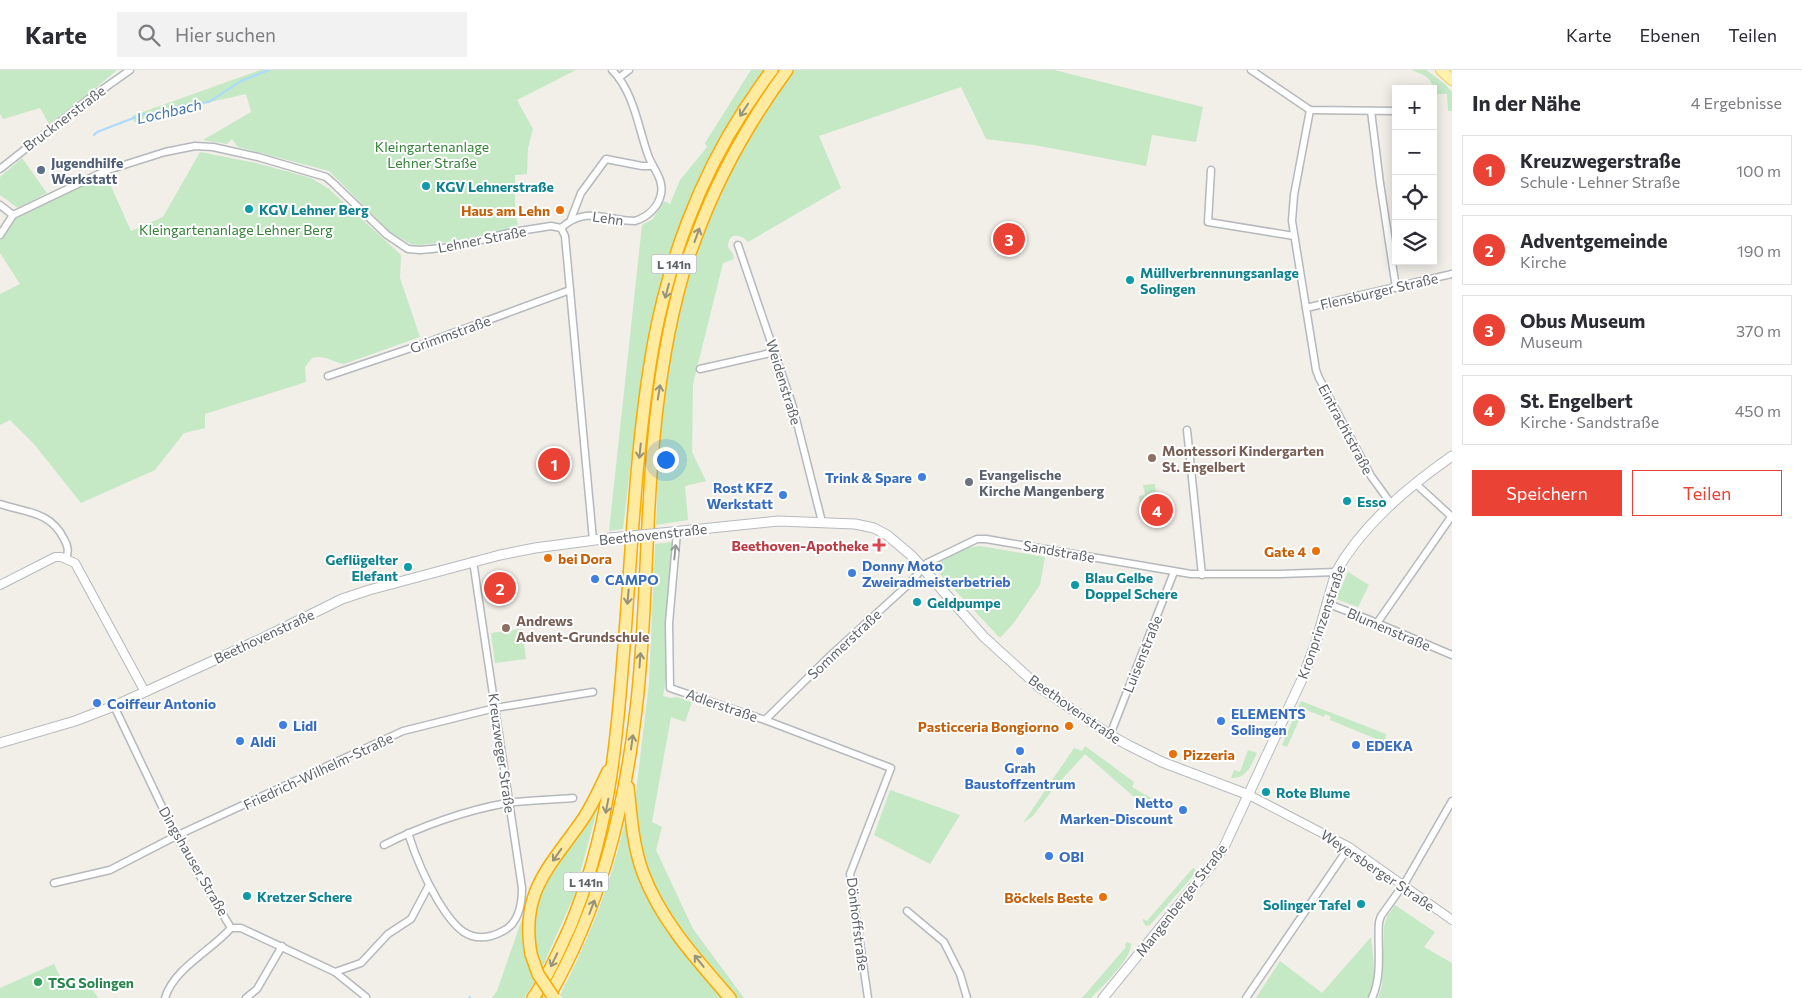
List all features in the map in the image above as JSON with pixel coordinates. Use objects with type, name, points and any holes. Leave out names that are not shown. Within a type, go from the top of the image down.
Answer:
[{"type":"highway","name":"L 141n","points":[[533,998],[563,941],[577,909],[591,869],[605,813],[620,698],[638,470],[647,387],[655,340],[677,252],[696,202],[717,157],[743,112],[772,70]]},
{"type":"highway","name":"L 141n","points":[[548,998],[571,955],[600,886],[627,775],[637,709],[656,408],[670,324],[684,271],[714,192],[745,132],[787,70]]},
{"type":"highway","points":[[554,998],[538,974],[531,954],[529,919],[531,904],[536,889],[545,873],[595,801],[613,758]]},
{"type":"highway","points":[[627,775],[631,817],[643,873],[652,892],[680,938],[730,998]]},
{"type":"main road","points":[[1440,70],[1452,80]]},
{"type":"main road","name":"Kronprinzenstraße","points":[[1249,795],[1303,677],[1316,642],[1336,572],[1364,532],[1416,484],[1452,456]]},
{"type":"main road","name":"Beethovenstraße","points":[[0,744],[75,721],[114,706],[265,637],[342,599],[374,588],[473,561],[535,548],[610,538],[772,521],[822,522],[855,524],[874,528],[887,535],[925,566],[984,637],[1039,686],[1110,735],[1162,762],[1249,795]]},
{"type":"main road","name":"Mangenberger Straße","points":[[1103,998],[1213,863],[1224,847],[1249,795]]},
{"type":"street","name":"Brucknerstraße","points":[[0,169],[88,100],[130,70]]},
{"type":"street","name":"Lehn","points":[[571,219],[593,215],[635,222],[646,216],[655,207],[661,193],[660,177],[648,156],[629,96],[620,77],[612,70]]},
{"type":"street","points":[[620,77],[629,70]]},
{"type":"street","points":[[1251,70],[1310,110],[1392,111]]},
{"type":"street","name":"Eintrachtstraße","points":[[1310,110],[1293,204],[1292,222],[1318,378],[1371,476],[1392,505]]},
{"type":"street","points":[[1371,111],[1396,288]]},
{"type":"street","name":"Lehner Straße","points":[[13,215],[105,171],[165,152],[204,146],[258,157],[326,178],[387,235],[408,249],[420,250],[453,247],[541,227],[561,228]]},
{"type":"street","name":"Lehn","points":[[561,228],[571,219],[581,193],[606,159],[642,166],[653,166]]},
{"type":"street","points":[[1211,170],[1208,222],[1294,236]]},
{"type":"street","points":[[0,205],[13,215],[0,235]]},
{"type":"street","points":[[561,228],[565,236],[593,540]]},
{"type":"street","name":"Weidenstraße","points":[[738,245],[793,407],[822,522]]},
{"type":"street","name":"Flensburger Straße","points":[[1306,308],[1452,274]]},
{"type":"street","name":"Grimmstraße","points":[[328,376],[426,343],[570,290]]},
{"type":"street","points":[[700,369],[775,352]]},
{"type":"street","points":[[1187,430],[1202,575]]},
{"type":"street","points":[[1377,623],[1451,517],[1416,484]]},
{"type":"street","points":[[0,504],[42,516],[52,522],[59,529],[68,547],[66,558]]},
{"type":"street","name":"Adlerstraße","points":[[674,532],[669,623],[670,688],[765,720],[891,768]]},
{"type":"street","name":"Sandstraße","points":[[925,566],[982,538],[1174,572],[1202,575],[1336,572]]},
{"type":"street","points":[[0,585],[50,559],[61,557],[75,563],[145,692]]},
{"type":"street","name":"Kreuzweger Straße","points":[[428,885],[448,918],[457,928],[470,936],[484,937],[497,934],[511,926],[517,916],[522,896],[473,561]]},
{"type":"street","name":"Sommerstraße","points":[[765,720],[925,566]]},
{"type":"street","name":"Luisenstraße","points":[[1110,735],[1174,572]]},
{"type":"street","name":"Blumenstraße","points":[[1326,604],[1377,623],[1452,655]]},
{"type":"street","name":"Friedrich-Wilhelm-Straße","points":[[54,883],[110,870],[176,836],[403,731],[495,708],[593,692]]},
{"type":"street","name":"Dingshauser Straße","points":[[114,706],[176,836],[231,928],[177,976],[168,987],[165,998]]},
{"type":"street","name":"Dönhoffstraße","points":[[868,998],[850,874],[891,768]]},
{"type":"street","name":"Weyersberger Straße","points":[[1249,795],[1349,847],[1452,920]]},
{"type":"street","points":[[384,845],[408,833],[483,808],[508,803],[572,798]]},
{"type":"street","points":[[1372,998],[1379,975],[1379,922],[1381,916],[1403,885],[1452,800]]},
{"type":"street","points":[[335,972],[361,963],[388,934],[411,920],[428,885],[408,833]]},
{"type":"street","points":[[1246,998],[1349,847]]},
{"type":"street","points":[[907,911],[944,942],[960,974],[967,998]]},
{"type":"street","points":[[231,928],[241,928],[335,972],[366,997]]},
{"type":"street","points":[[246,998],[257,989],[282,946]]},
{"type":"green space","points":[[0,70],[117,70],[49,124],[40,108],[3,119],[0,114]]},
{"type":"green space","name":"Kleingartenanlage Lehner Straße","points":[[260,70],[576,70],[517,100],[533,129],[528,148],[527,174],[515,175],[515,211],[518,225],[509,227],[504,231],[448,242],[419,245],[411,244],[391,233],[329,171],[238,147],[232,139],[227,144],[203,140],[251,112],[246,94],[170,111],[134,122],[132,116]]},
{"type":"green space","points":[[751,70],[766,70],[732,120],[702,174],[689,203],[668,261],[657,297],[651,327],[637,416],[623,529],[609,531],[642,225],[653,219],[664,201],[670,204],[680,180],[707,147],[705,143]]},
{"type":"green space","points":[[795,70],[1054,70],[1203,107],[1196,142],[1152,135],[1146,166],[1034,145],[986,139],[961,87],[819,136],[841,188],[748,242],[738,236],[732,236],[730,239],[728,247],[734,259],[723,263],[693,384],[692,452],[706,481],[685,486],[688,520],[656,525],[660,432],[665,377],[686,286],[707,227],[732,171],[768,105]]},
{"type":"green space","points":[[1411,70],[1426,70],[1445,84],[1452,92],[1452,111],[1448,111],[1447,94],[1437,94],[1437,85],[1432,85],[1427,77]]},
{"type":"green space","name":"Kleingartenanlage Lehner Berg","points":[[200,152],[256,163],[311,178],[329,189],[401,255],[400,278],[420,337],[344,364],[324,358],[312,358],[305,367],[306,382],[205,414],[205,428],[184,433],[155,470],[81,503],[34,444],[10,420],[0,425],[0,294],[20,284],[0,253],[0,240],[16,217],[105,173],[131,231],[163,217]]},
{"type":"green space","points":[[22,158],[47,193],[18,208],[0,195],[0,177]]},
{"type":"green space","points":[[1155,484],[1157,503],[1140,505],[1139,496],[1145,495],[1143,485]]},
{"type":"green space","points":[[672,542],[666,621],[666,680],[663,696],[677,697],[692,702],[685,722],[671,717],[652,822],[662,827],[656,850],[693,929],[744,998],[736,998],[686,939],[668,912],[644,865],[636,823],[635,801],[649,683],[655,544]]},
{"type":"green space","points":[[980,546],[1045,557],[1040,585],[1013,624],[1000,638],[934,568],[936,563],[967,548]]},
{"type":"green space","points":[[1348,572],[1369,585],[1358,607],[1336,599]]},
{"type":"green space","points":[[522,629],[526,659],[495,663],[491,633]]},
{"type":"green space","points":[[1301,701],[1386,734],[1385,738],[1392,741],[1391,745],[1330,720],[1331,717],[1325,714],[1324,717],[1304,709],[1287,747],[1282,745]]},
{"type":"green space","points":[[1085,746],[1134,782],[1132,787],[1151,798],[1152,805],[1149,810],[1085,754],[1053,789],[1033,816],[1023,823],[1074,748],[1082,751]]},
{"type":"green space","points":[[1248,750],[1257,753],[1250,766],[1245,774],[1231,778],[1234,770],[1240,772]]},
{"type":"green space","points":[[890,790],[960,815],[930,864],[874,835]]},
{"type":"green space","points":[[600,799],[574,896],[542,968],[536,953],[533,924],[542,886]]},
{"type":"green space","points":[[626,824],[638,869],[725,998],[563,998],[560,995],[598,912],[619,847],[624,825]]},
{"type":"green space","points":[[1193,868],[1197,871],[1150,925],[1146,926],[1143,919],[1147,921]]},
{"type":"green space","points":[[1395,905],[1435,932],[1424,947],[1452,963],[1452,998],[1378,998],[1382,986],[1384,926],[1387,917]]},
{"type":"green space","points":[[522,919],[526,951],[535,982],[524,998],[492,998],[497,991]]},
{"type":"green space","points":[[1371,937],[1374,976],[1368,998],[1256,998],[1280,961],[1322,993]]},
{"type":"green space","points":[[1127,942],[1131,944],[1130,950],[1116,972],[1091,998],[1082,998],[1126,947]]},
{"type":"green space","name":"TSG Solingen","points":[[54,964],[65,987],[85,977],[98,998],[0,998],[0,988]]},
{"type":"waterway","name":"Lochbach","points":[[94,135],[97,132],[144,114],[156,113],[184,105],[209,102],[241,81],[269,70]]},
{"type":"place","name":"Jugendhilfe Werkstatt","points":[[41,170]]},
{"type":"place","name":"KGV Lehnerstraße","points":[[426,186]]},
{"type":"place","name":"KGV Lehner Berg","points":[[249,209]]},
{"type":"place","name":"Haus am Lehn","points":[[560,210]]},
{"type":"place","name":"Obus Museum","points":[[1009,239]]},
{"type":"place","name":"Müllverbrennungsanlage Solingen","points":[[1130,280]]},
{"type":"place","name":"Montessori Kindergarten St. Engelbert","points":[[1152,458]]},
{"type":"place","name":"Kreuzwegerstraße","points":[[554,464]]},
{"type":"place","name":"Trink & Spare","points":[[922,477]]},
{"type":"place","name":"Evangelische Kirche Mangenberg","points":[[969,482]]},
{"type":"place","name":"Rost KFZ Werkstatt","points":[[783,495]]},
{"type":"place","name":"Esso","points":[[1347,501]]},
{"type":"place","name":"St. Engelbert","points":[[1157,510]]},
{"type":"place","name":"Beethoven-Apotheke","points":[[879,545]]},
{"type":"place","name":"Gate 4","points":[[1316,551]]},
{"type":"place","name":"bei Dora","points":[[548,558]]},
{"type":"place","name":"Geflügelter Elefant","points":[[408,567]]},
{"type":"place","name":"Donny Moto Zweiradmeisterbetrieb","points":[[852,573]]},
{"type":"place","name":"CAMPO","points":[[595,579]]},
{"type":"place","name":"Blau Gelbe Doppel Schere","points":[[1075,585]]},
{"type":"place","name":"Adventgemeinde","points":[[500,588]]},
{"type":"place","name":"Geldpumpe","points":[[917,602]]},
{"type":"place","name":"Andrews Advent-Grundschule","points":[[506,628]]},
{"type":"place","name":"Coiffeur Antonio","points":[[97,703]]},
{"type":"place","name":"ELEMENTS Solingen","points":[[1221,721]]},
{"type":"place","name":"Lidl","points":[[283,725]]},
{"type":"place","name":"Pasticceria Bongiorno","points":[[1069,726]]},
{"type":"place","name":"Aldi","points":[[240,741]]},
{"type":"place","name":"EDEKA","points":[[1356,745]]},
{"type":"place","name":"Grah Baustoffzentrum","points":[[1020,751]]},
{"type":"place","name":"Pizzeria","points":[[1173,754]]},
{"type":"place","name":"Rote Blume","points":[[1266,792]]},
{"type":"place","name":"Netto Marken-Discount","points":[[1183,810]]},
{"type":"place","name":"OBI","points":[[1049,856]]},
{"type":"place","name":"Kretzer Schere","points":[[247,896]]},
{"type":"place","name":"Böckels Beste","points":[[1103,897]]},
{"type":"place","name":"Solinger Tafel","points":[[1361,904]]},
{"type":"place","name":"TSG Solingen","points":[[38,982]]}]
